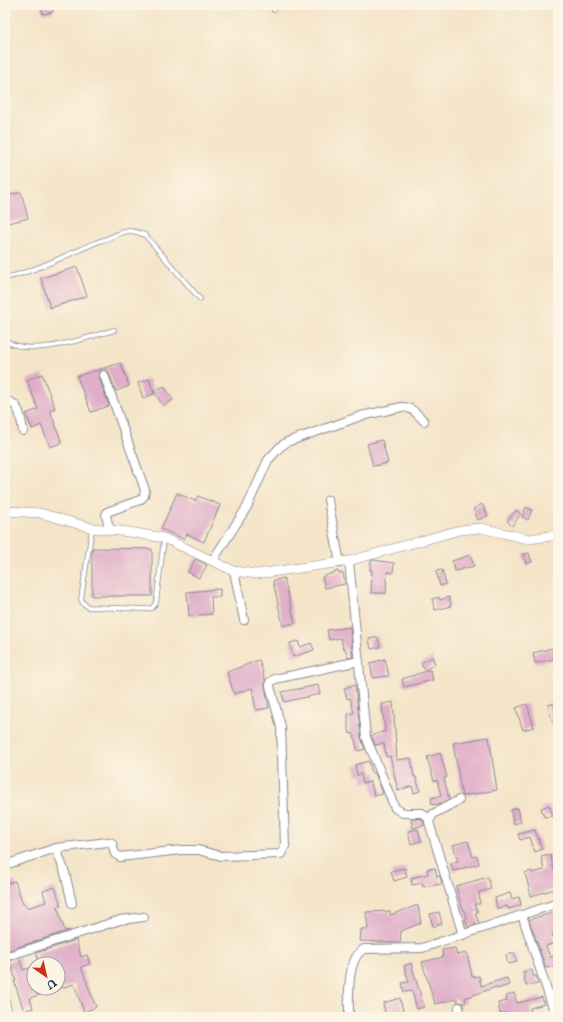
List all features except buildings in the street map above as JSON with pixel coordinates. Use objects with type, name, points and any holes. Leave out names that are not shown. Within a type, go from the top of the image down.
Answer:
[{"type":"street","points":[[104,375],[145,490],[144,496],[140,500],[107,512],[106,516],[110,530]]},
{"type":"street","points":[[5,402],[11,402],[16,406],[23,431]]},
{"type":"street","points":[[212,560],[247,508],[268,460],[287,442],[361,416],[402,407],[413,410],[424,421]]},
{"type":"street","points":[[328,500],[340,563]]},
{"type":"street","points":[[5,511],[40,513],[92,528],[164,538],[234,571],[264,574],[340,563],[443,534],[471,528],[490,530],[525,538],[558,535]]},
{"type":"street","points":[[349,561],[366,738],[393,804],[398,811],[403,813],[422,813],[429,819]]},
{"type":"street","points":[[234,571],[244,620]]},
{"type":"street","points":[[5,865],[56,848],[108,842],[112,843],[116,854],[120,857],[181,850],[198,850],[221,856],[280,854],[285,846],[281,727],[270,682],[359,661]]},
{"type":"street","points":[[459,800],[433,814],[429,819],[429,825],[464,935]]},
{"type":"street","points":[[56,848],[65,873],[72,903]]},
{"type":"street","points":[[349,1017],[352,968],[359,951],[369,948],[422,948],[558,903]]},
{"type":"street","points":[[522,915],[556,1017]]},
{"type":"street","points":[[5,957],[120,920],[144,917]]},
{"type":"street","points":[[459,1007],[460,1017]]},
{"type":"lane","points":[[5,278],[47,265],[129,231],[145,235],[200,299]]},
{"type":"lane","points":[[5,340],[16,346],[27,348],[55,345],[114,330]]},
{"type":"lane","points":[[92,528],[81,599],[83,603],[88,606],[147,609],[153,607],[156,603],[164,538]]},
{"type":"lane","points":[[5,994],[9,1010]]}]
